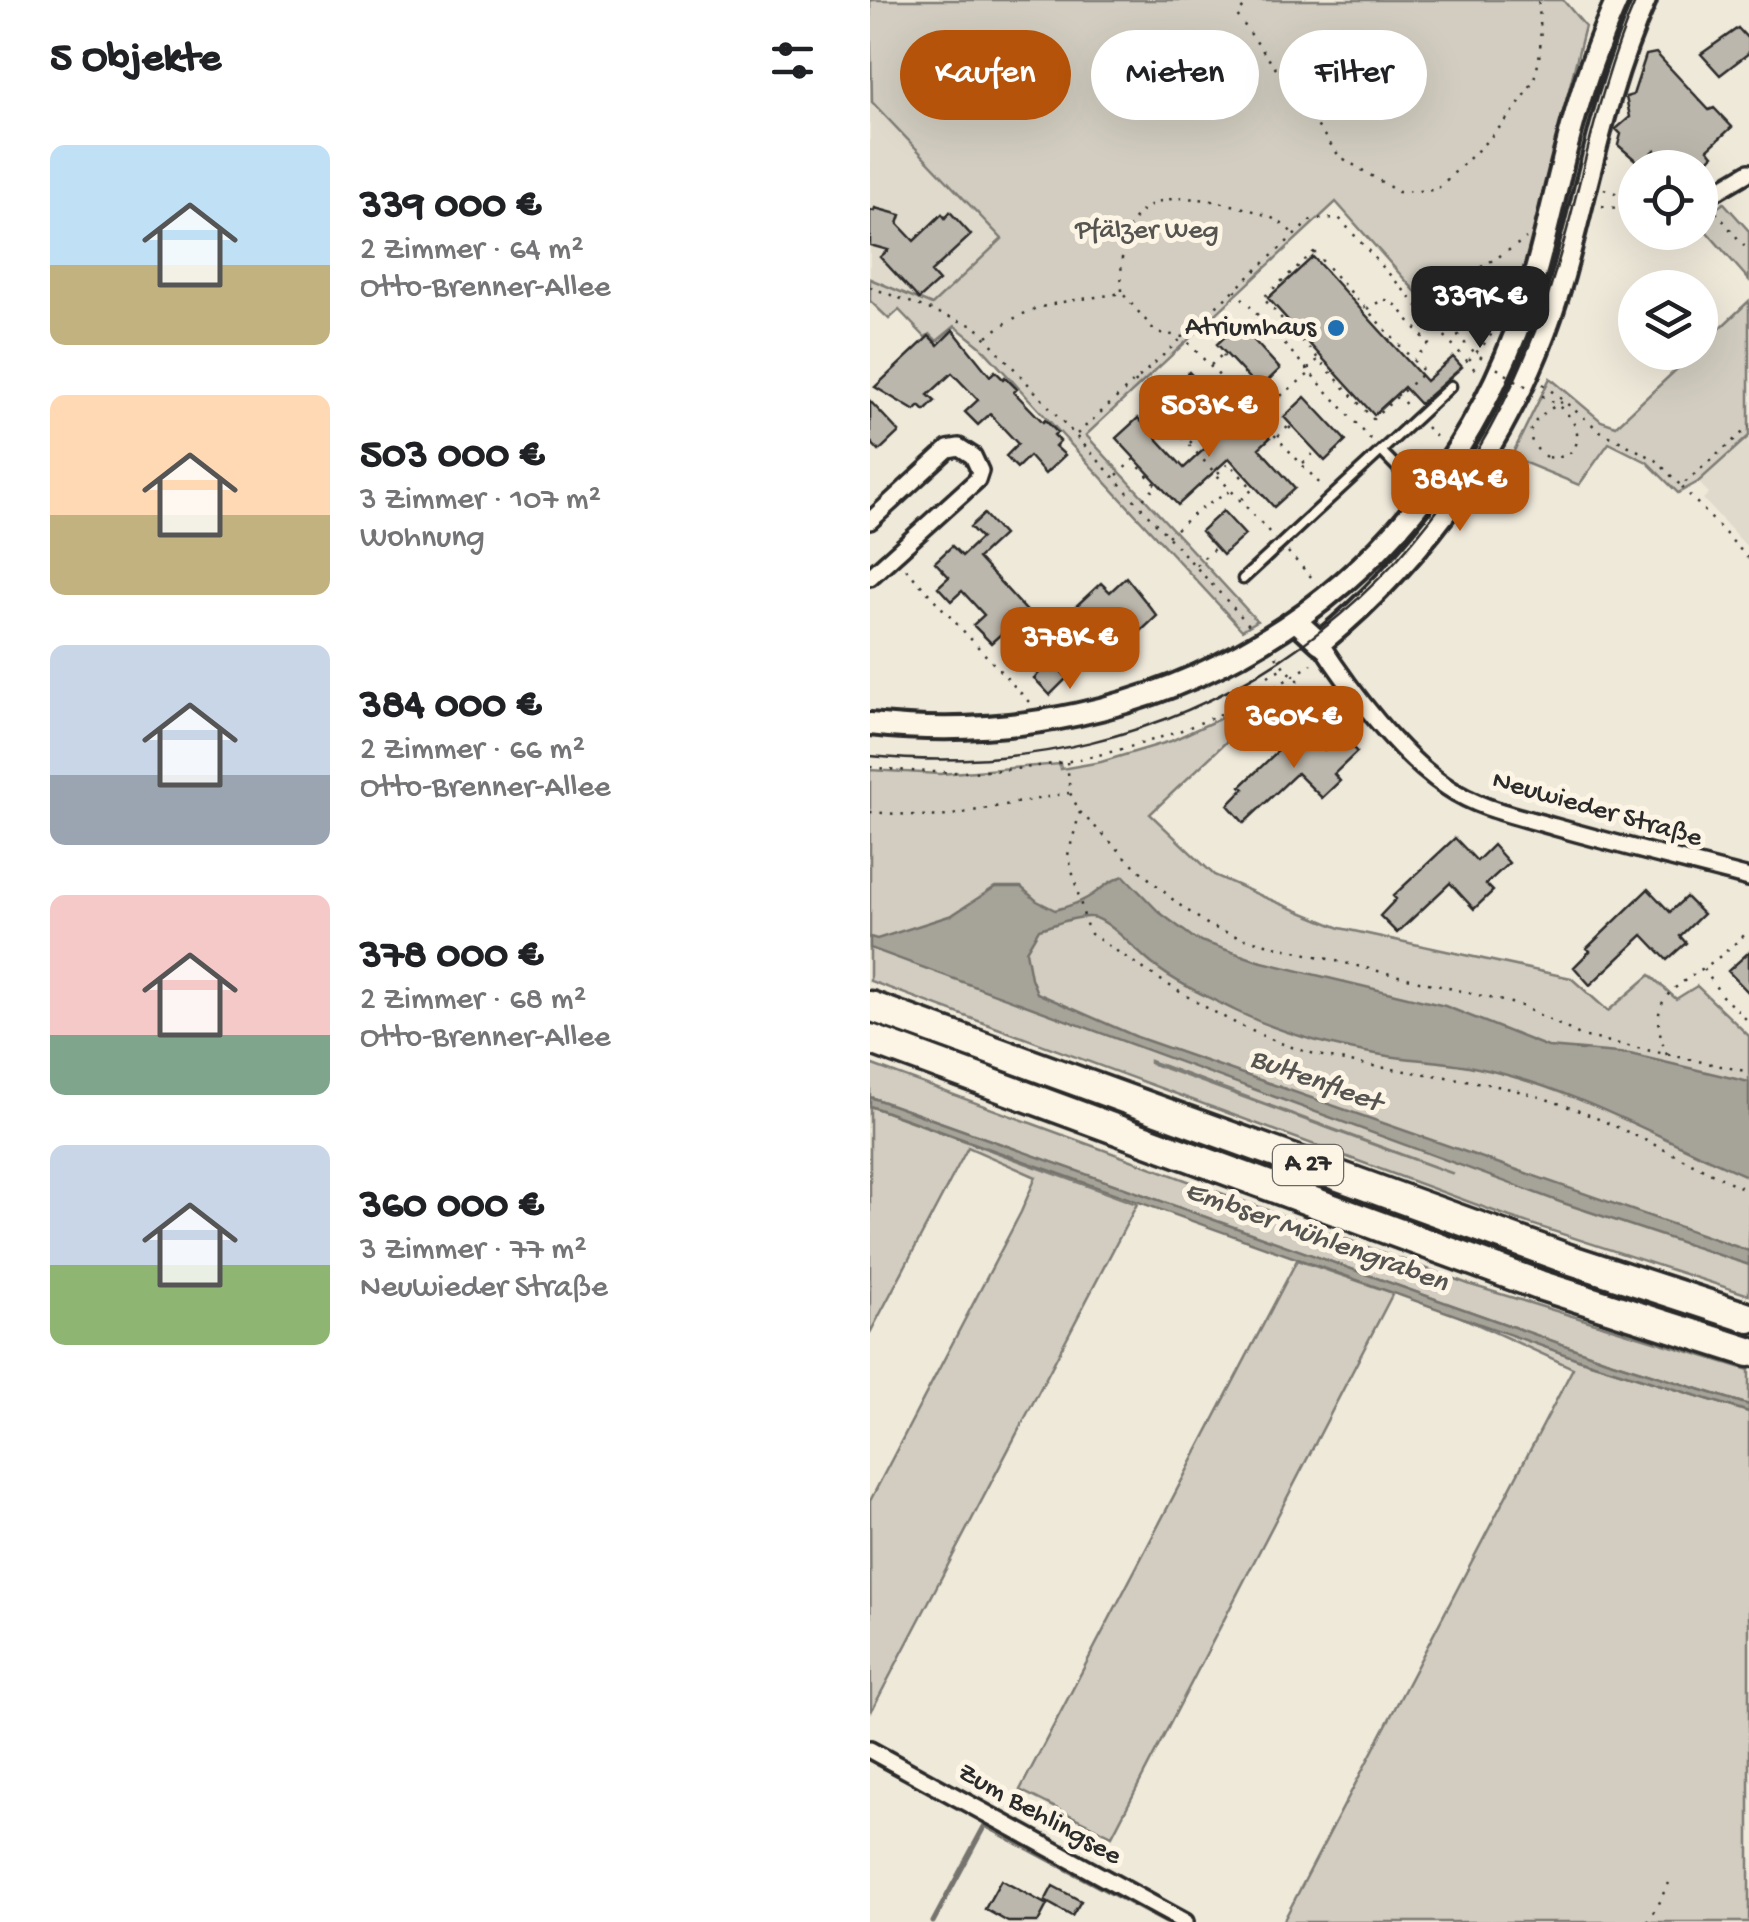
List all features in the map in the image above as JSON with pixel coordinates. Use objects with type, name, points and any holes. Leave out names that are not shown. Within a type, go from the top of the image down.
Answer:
[{"type":"highway","name":"A 27","points":[[870,1006],[1568,1260],[1749,1318]]},
{"type":"highway","name":"A 27","points":[[870,1039],[1539,1285],[1749,1352]]},
{"type":"street","points":[[870,724],[974,730],[1047,722],[1104,709],[1189,680],[1265,640],[1373,558],[1426,496],[1476,420],[1515,335],[1540,265],[1579,100],[1617,0]]},
{"type":"street","points":[[1295,620],[1320,643],[1396,572],[1436,527],[1479,465],[1529,372],[1558,294],[1604,108],[1624,46],[1645,0]]},
{"type":"street","points":[[1718,191],[1749,172]]},
{"type":"street","points":[[870,520],[948,450],[959,446],[973,456],[980,471],[977,480],[870,577]]},
{"type":"street","name":"Neuwieder Straße","points":[[1320,643],[1382,724],[1444,786],[1467,799],[1749,878]]},
{"type":"street","name":"Zum Behlingsee","points":[[870,1750],[1185,1922]]},
{"type":"lane","points":[[1243,578],[1451,386]]},
{"type":"lane","points":[[1381,451],[1426,496]]},
{"type":"path","points":[[1250,0],[1236,15],[1339,156],[1398,192],[1436,190],[1496,133],[1534,79],[1542,29],[1538,0]]},
{"type":"path","points":[[1294,236],[1284,222],[1232,205],[1190,198],[1158,202],[1136,216],[1126,232],[1121,258],[1122,293],[1156,332],[1184,337],[1332,497]]},
{"type":"path","points":[[1582,198],[1618,199]]},
{"type":"path","points":[[1582,198],[1618,208]]},
{"type":"path","points":[[1718,217],[1749,252]]},
{"type":"path","points":[[1076,436],[1312,219],[1338,218],[1491,388]]},
{"type":"path","points":[[1420,308],[1498,259],[1534,231],[1549,226]]},
{"type":"path","points":[[1314,252],[1367,310],[1424,372],[1373,419],[1263,298],[1314,252]]},
{"type":"path","points":[[870,287],[976,328],[1265,640],[1284,667],[1342,720],[1382,724]]},
{"type":"path","points":[[1235,290],[1381,451]]},
{"type":"path","points":[[1468,362],[1495,330],[1498,320],[1496,299],[1486,292],[1464,290],[1455,297],[1448,318],[1451,326],[1493,366],[1549,400],[1573,419],[1578,438],[1574,447],[1566,455],[1546,457],[1531,442],[1529,432],[1534,422],[1563,401]]},
{"type":"path","points":[[986,337],[1028,309],[1049,302],[1122,293]]},
{"type":"path","points":[[1367,310],[1377,300],[1396,305],[1429,344],[1413,360]]},
{"type":"path","points":[[1210,366],[1224,353],[1230,358]]},
{"type":"path","points":[[1256,415],[1320,358]]},
{"type":"path","points":[[1529,372],[1600,431],[1656,460],[1749,559]]},
{"type":"path","points":[[1189,444],[1250,379]]},
{"type":"path","points":[[1136,382],[1328,595]]},
{"type":"path","points":[[1160,412],[1172,400],[1179,405]]},
{"type":"path","points":[[1277,437],[1290,425],[1296,430]]},
{"type":"path","points":[[1681,486],[1749,427]]},
{"type":"path","points":[[1302,464],[1316,451]]},
{"type":"path","points":[[1114,478],[1133,460],[1158,486],[1138,504]]},
{"type":"path","points":[[1217,474],[1229,462],[1254,488],[1241,500]]},
{"type":"path","points":[[1168,536],[1231,490]]},
{"type":"path","points":[[1195,566],[1215,548],[1210,540]]},
{"type":"path","points":[[894,555],[1047,722]]},
{"type":"path","points":[[870,766],[931,771],[1100,756],[1176,731],[1294,676],[1313,663],[1320,643]]},
{"type":"path","points":[[1268,676],[1284,667]]},
{"type":"path","points":[[1173,723],[1176,731]]},
{"type":"path","points":[[1066,762],[1070,793],[1080,812],[1136,868],[1210,926],[1241,938],[1519,1006],[1582,1036],[1749,1072]]},
{"type":"path","points":[[870,812],[941,817],[1070,793]]},
{"type":"path","points":[[1080,812],[1068,855],[1086,924],[1091,934],[1163,982],[1266,1036],[1310,1052],[1476,1080],[1550,1100],[1749,1191]]},
{"type":"path","points":[[1668,1055],[1657,1021],[1658,1010],[1680,983],[1749,932]]},
{"type":"path","points":[[1703,968],[1722,996],[1749,1022]]},
{"type":"path","points":[[1648,1922],[1669,1883]]},
{"type":"shaded area","points":[[870,90],[872,102],[1002,239],[932,305],[870,279]]},
{"type":"shaded area","points":[[1749,436],[1749,549],[1703,499],[1709,493],[1698,482]]},
{"type":"shaded area","points":[[1124,876],[1159,912],[1195,939],[1258,961],[1445,1006],[1548,1047],[1630,1054],[1749,1082],[1749,1177],[1614,1114],[1545,1087],[1473,1067],[1344,1048],[1271,1026],[1176,980],[1097,918],[1078,918],[1039,929],[1026,951],[1037,993],[1137,1037],[1749,1251],[1749,1265],[1560,1202],[870,948],[870,937],[877,939],[952,915],[995,887],[1021,887],[1055,910],[1083,900]]},
{"type":"shaded area","points":[[870,1097],[1606,1360],[1749,1405],[1749,1412],[1581,1360],[870,1106]]},
{"type":"green space","name":"Pfälzer Weg","points":[[870,0],[1563,0],[1585,26],[1526,261],[1513,297],[1488,286],[1469,284],[1431,309],[1336,202],[1086,435],[1257,621],[1242,630],[981,347],[955,326],[937,341],[930,334],[925,337],[899,310],[889,319],[870,301],[870,279],[932,305],[1002,239],[872,102]]},
{"type":"green space","points":[[1724,203],[1749,231],[1749,280],[1718,245],[1718,207]]},
{"type":"green space","points":[[1749,301],[1749,436],[1698,482],[1678,493],[1647,462],[1609,443],[1579,485],[1511,457],[1550,378],[1601,421],[1616,426],[1676,370],[1718,370],[1718,330]]},
{"type":"green space","points":[[1280,691],[1150,814],[1214,875],[1340,928],[1571,978],[1608,1011],[1650,975],[1676,999],[1697,986],[1749,1036],[1749,1295],[1510,1217],[870,981],[870,770],[940,774],[1060,764],[1061,769],[1101,762],[1171,741]],"holes":[[[1150,1061],[1454,1174],[1150,1063]]]},
{"type":"green space","points":[[870,1064],[1471,1285],[1749,1370],[1749,1405],[1606,1360],[870,1097]]},
{"type":"green space","points":[[870,1106],[1137,1204],[871,1712],[870,1501],[1036,1177],[968,1147],[870,1333]]},
{"type":"green space","points":[[1297,1260],[1393,1293],[1112,1836],[1020,1790]]},
{"type":"green space","points":[[1457,1315],[1581,1360],[1749,1412],[1749,1922],[1283,1922],[1573,1368]]},
{"type":"building","points":[[1738,28],[1749,40],[1749,53],[1720,75],[1701,54]]},
{"type":"building","points":[[1656,53],[1709,110],[1714,108],[1732,127],[1709,150],[1624,150],[1618,145],[1621,134],[1616,129],[1630,117],[1626,97],[1633,95],[1646,55]]},
{"type":"building","points":[[870,210],[901,215],[898,224],[914,241],[942,214],[945,218],[950,212],[971,235],[931,272],[939,281],[919,299],[880,257],[888,250],[870,245]]},
{"type":"building","name":"Atriumhaus","points":[[1313,257],[1426,381],[1453,357],[1462,367],[1420,404],[1404,387],[1374,415],[1268,298]]},
{"type":"building","points":[[1239,324],[1280,369],[1259,389],[1217,344]]},
{"type":"building","points":[[953,330],[990,376],[995,371],[1005,377],[1017,389],[1014,392],[1057,432],[1054,435],[1060,441],[1055,446],[1065,455],[1045,474],[1029,456],[1017,468],[1010,461],[1006,456],[1018,444],[990,414],[978,425],[965,412],[978,400],[952,373],[928,395],[935,401],[925,411],[920,406],[915,411],[875,387],[929,336],[938,345]]},
{"type":"building","points":[[1189,372],[1210,394],[1188,414],[1167,392]]},
{"type":"building","points":[[1305,397],[1346,441],[1325,461],[1284,417]]},
{"type":"building","points":[[870,401],[899,432],[879,451],[870,441]]},
{"type":"building","points":[[1245,411],[1270,438],[1259,448],[1295,488],[1274,507],[1229,458],[1178,505],[1116,438],[1138,418],[1184,468]]},
{"type":"building","points":[[1223,511],[1245,535],[1223,555],[1201,531]]},
{"type":"building","points":[[984,514],[1003,535],[978,558],[1047,633],[1101,583],[1110,592],[1126,577],[1157,616],[1139,633],[1125,617],[1102,639],[1109,646],[1098,656],[1093,651],[1087,656],[1076,645],[1055,664],[1067,678],[1050,695],[1034,678],[1042,670],[1022,648],[1017,652],[1001,634],[991,643],[973,625],[984,615],[962,591],[951,601],[938,587],[949,577],[935,562],[952,546],[962,556],[981,538],[970,527]]},
{"type":"building","points":[[1303,727],[1324,750],[1340,735],[1357,752],[1334,774],[1340,781],[1322,798],[1297,773],[1244,823],[1228,805],[1244,789],[1241,786]]},
{"type":"building","points":[[1455,838],[1477,861],[1493,845],[1509,863],[1486,884],[1493,891],[1474,909],[1450,883],[1397,933],[1380,916],[1396,899],[1393,896]]},
{"type":"building","points":[[1648,889],[1670,912],[1686,897],[1703,914],[1680,936],[1686,943],[1667,960],[1643,935],[1590,985],[1574,967],[1590,951],[1587,948]]},
{"type":"building","points":[[1749,952],[1749,993],[1728,971]]},
{"type":"building","points":[[1001,1880],[1047,1905],[1038,1922],[1008,1922],[985,1909]]},
{"type":"building","points":[[1053,1886],[1081,1901],[1072,1916],[1045,1901]]},
{"type":"waterway","points":[[933,1922],[985,1825],[1166,1922]]},
{"type":"tram line","points":[[870,756],[983,758],[1090,742],[1189,710],[1279,661],[1360,597],[1431,519],[1490,428],[1551,286],[1607,80],[1636,0]]},
{"type":"place","name":"Atriumhaus","points":[[1336,328]]},
{"type":"water label","name":"Bultenfleet","points":[[1315,1082]]},
{"type":"water label","name":"Embser Mühlengraben","points":[[1316,1238]]}]
